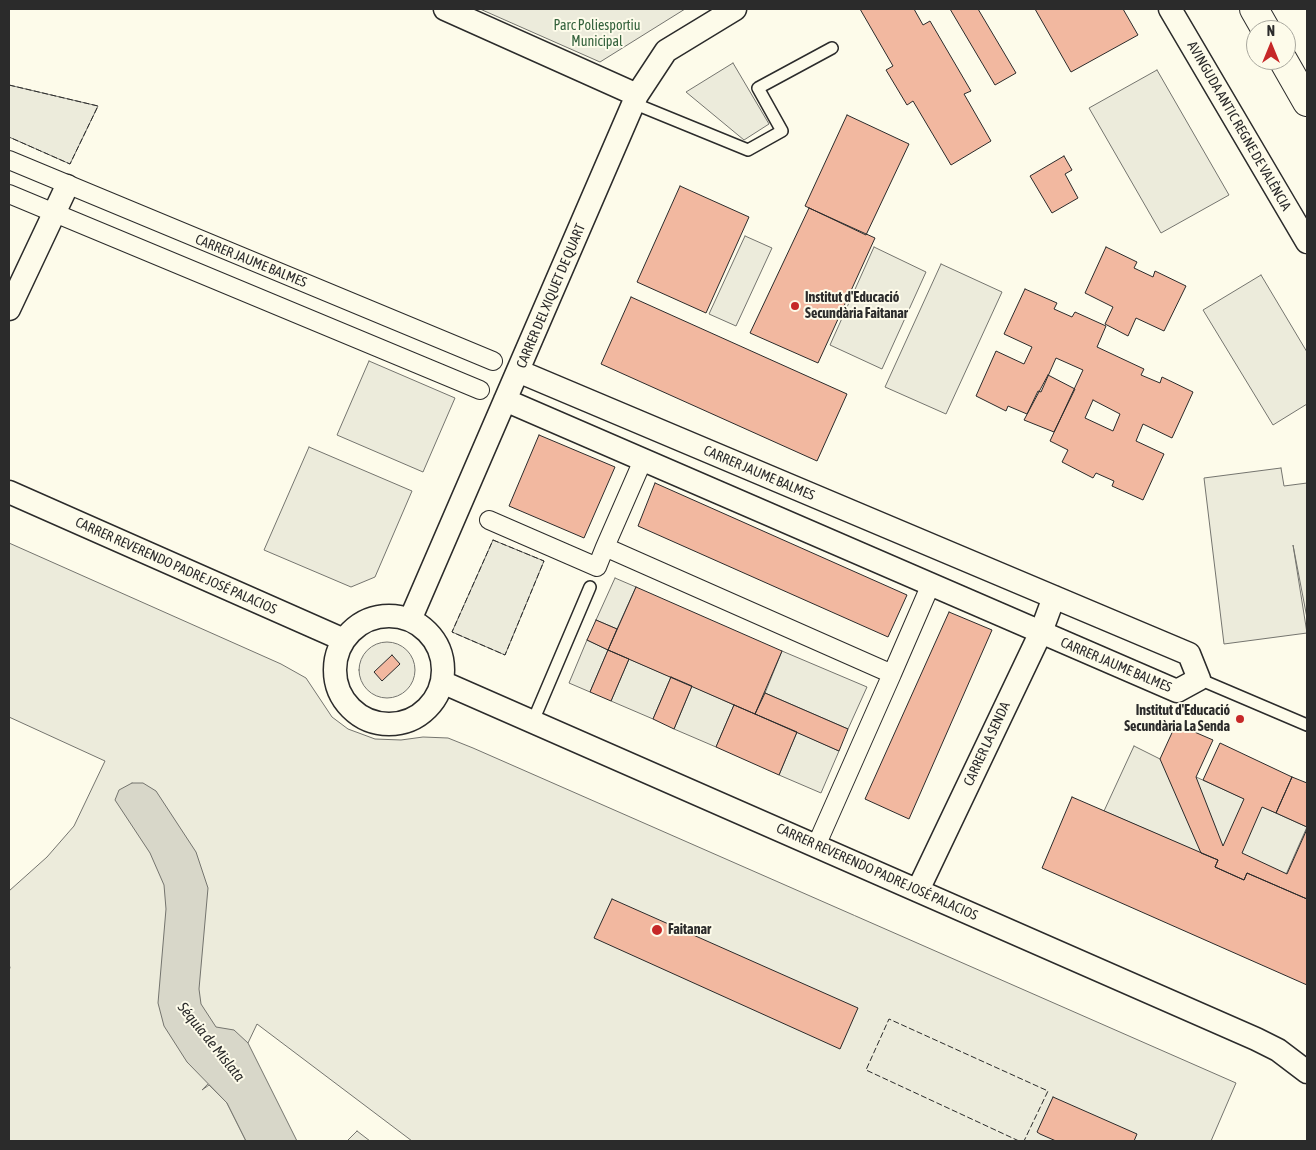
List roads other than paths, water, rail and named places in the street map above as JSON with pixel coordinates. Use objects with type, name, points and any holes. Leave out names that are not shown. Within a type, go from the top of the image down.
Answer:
[{"type":"highway","points":[[1254,9],[1260,20]]},
{"type":"highway","points":[[1289,70],[1307,102]]},
{"type":"street","points":[[445,9],[635,99]]},
{"type":"street","name":"CARRER DEL XIQUET DE QUART","points":[[410,620],[635,99],[666,51],[735,9]]},
{"type":"street","name":"AVINGUDA ANTIC REGNE DE VALÈNCIA","points":[[1170,9],[1307,242]]},
{"type":"street","name":"CARRER JAUME BALMES","points":[[9,160],[67,186],[493,361]]},
{"type":"street","points":[[11,297],[67,186]]},
{"type":"street","points":[[9,194],[480,390]]},
{"type":"street","name":"CARRER JAUME BALMES","points":[[505,400],[1177,691],[1199,679],[1189,654],[518,371]]},
{"type":"street","points":[[489,520],[597,567],[643,460]]},
{"type":"street","name":"CARRER REVERENDO PADRE JOSÉ PALACIOS","points":[[9,492],[344,640]]},
{"type":"street","points":[[605,547],[892,674]]},
{"type":"street","points":[[816,846],[931,584]]},
{"type":"street","name":"CARRER LA SENDA","points":[[918,890],[1041,632],[1054,597]]},
{"type":"street","points":[[395,616],[410,620],[423,628],[433,639],[440,652],[443,668],[442,682],[434,700],[421,713],[404,721],[386,724],[367,719],[352,709],[341,694],[335,676],[336,657],[344,640],[354,629],[373,619],[395,616]]},
{"type":"street","name":"CARRER REVERENDO PADRE JOSÉ PALACIOS","points":[[442,682],[1256,1039],[1278,1050],[1307,1072]]},
{"type":"lane","points":[[635,99],[748,150],[782,131],[758,88],[832,48]]},
{"type":"lane","points":[[533,721],[590,587]]},
{"type":"lane","points":[[1199,679],[1307,725]]},
{"type":"water","name":"Séquia de Mislata","points":[[132,783],[143,783],[156,791],[196,852],[208,888],[199,989],[201,1004],[216,1027],[234,1030],[248,1043],[297,1141],[246,1141],[227,1103],[187,1062],[164,1026],[158,1003],[166,909],[164,885],[150,853],[115,800],[119,790]]},
{"type":"place","name":"Institut d'Educació Secundària Faitanar","points":[[795,306]]},
{"type":"place","name":"Institut d'Educació Secundària La Senda","points":[[1240,719]]},
{"type":"place","name":"Faitanar","points":[[657,930]]},
{"type":"park label","name":"Parc Poliesportiu Municipal","points":[[597,34]]}]
